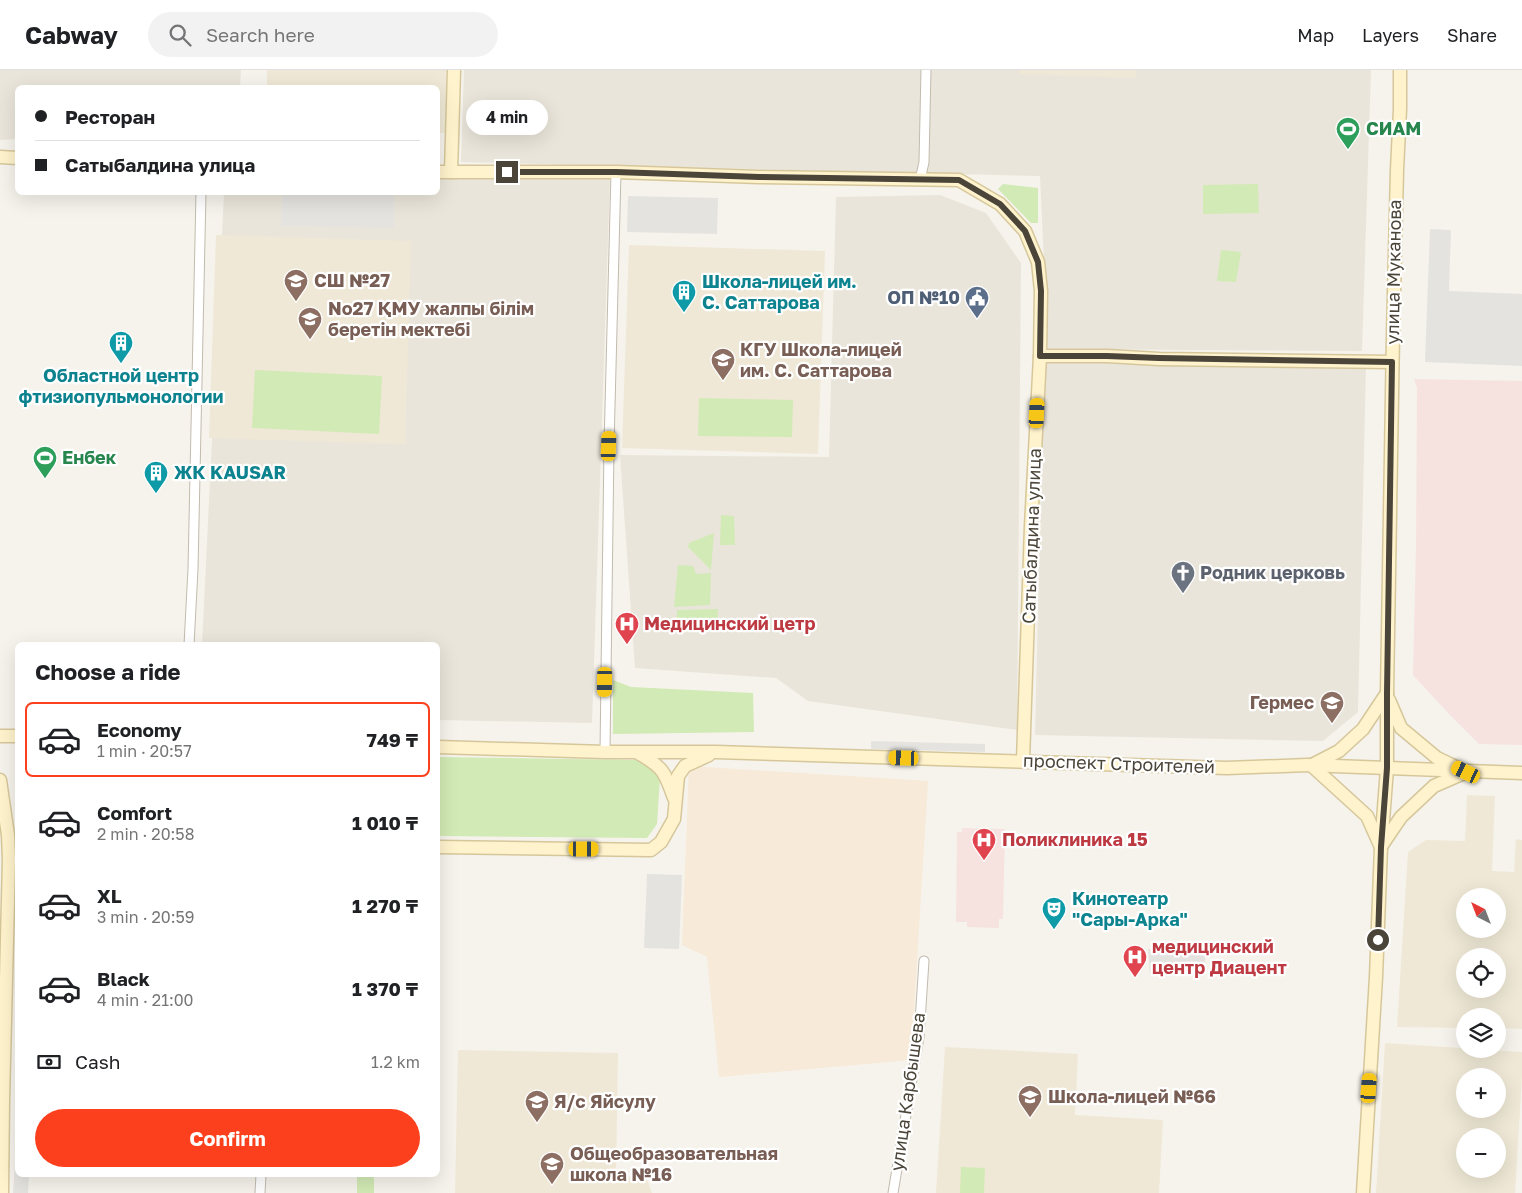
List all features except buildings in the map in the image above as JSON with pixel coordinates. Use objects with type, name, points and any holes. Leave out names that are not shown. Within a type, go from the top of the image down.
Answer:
[{"type":"main road","points":[[444,172],[454,70]]},
{"type":"main road","name":"улица Муканова","points":[[1363,1193],[1376,985],[1381,847],[1387,768],[1392,362],[1400,70]]},
{"type":"main road","points":[[0,157],[15,158]]},
{"type":"main road","name":"Сатыбалдина улица","points":[[444,172],[616,172],[777,178],[959,180],[1000,204],[1025,231],[1038,262],[1041,291],[1023,761]]},
{"type":"main road","points":[[1040,356],[1392,362]]},
{"type":"main road","points":[[1381,847],[1367,816],[1312,765],[1339,751],[1363,729],[1387,693]]},
{"type":"main road","points":[[1387,693],[1401,728],[1437,758],[1466,772]]},
{"type":"main road","points":[[0,736],[15,736]]},
{"type":"main road","name":"проспект Строителей","points":[[440,747],[605,752],[716,752],[1227,768],[1312,765],[1522,773]]},
{"type":"main road","points":[[636,752],[651,760],[663,771],[675,803]]},
{"type":"main road","name":"проспект Строителей","points":[[440,847],[651,850],[661,842],[674,819],[678,776],[685,766],[716,752]]},
{"type":"main road","points":[[1381,847],[1401,817],[1434,786],[1466,772]]},
{"type":"main road","points":[[0,780],[8,835],[9,860],[2,1193]]},
{"type":"street","points":[[920,180],[924,144],[926,70]]},
{"type":"street","points":[[605,752],[609,446],[616,172]]},
{"type":"street","points":[[189,642],[201,195]]},
{"type":"street","name":"улица Карбышева","points":[[893,1193],[919,1037],[924,961]]},
{"type":"street","points":[[260,1193],[261,1177]]},
{"type":"shaded area","points":[[0,70],[241,70],[240,85],[15,85],[15,139],[0,140]]},
{"type":"shaded area","points":[[267,70],[446,70],[446,133],[440,133],[440,85],[267,85]]},
{"type":"shaded area","points":[[464,70],[1371,70],[1362,351],[1048,349],[1040,176],[461,162]]},
{"type":"shaded area","points":[[1019,70],[1136,70],[1136,78],[1019,74]]},
{"type":"shaded area","points":[[440,176],[610,176],[592,723],[440,720],[440,642],[202,642],[224,195],[440,195]]},
{"type":"shaded area","points":[[282,195],[394,195],[394,228],[281,226]]},
{"type":"shaded area","points":[[940,195],[986,213],[1021,263],[1017,730],[808,701],[776,678],[635,668],[620,455],[829,457],[836,197]]},
{"type":"shaded area","points":[[628,196],[718,198],[717,234],[627,232]]},
{"type":"shaded area","points":[[1430,229],[1451,230],[1449,291],[1522,294],[1522,366],[1425,362]]},
{"type":"shaded area","name":"No27 ҚМУ жалпы білім беретін мектебі","points":[[216,235],[411,241],[405,444],[209,438]]},
{"type":"shaded area","name":"КГУ Школа-лицей им. С. Саттарова","points":[[629,245],[825,251],[818,454],[622,448]]},
{"type":"shaded area","points":[[1044,358],[1366,365],[1358,712],[1323,741],[1035,735]]},
{"type":"shaded area","points":[[1414,379],[1522,381],[1522,745],[1479,744],[1413,675],[1417,388]]},
{"type":"shaded area","points":[[871,741],[985,744],[985,752],[871,749]]},
{"type":"shaded area","points":[[689,766],[928,781],[911,1060],[719,1077],[707,957],[682,945]]},
{"type":"shaded area","points":[[1467,795],[1495,796],[1492,871],[1514,872],[1516,839],[1522,840],[1522,1029],[1506,1028],[1506,1008],[1456,1008],[1456,1028],[1397,1027],[1408,852],[1426,840],[1465,841]]},
{"type":"shaded area","points":[[962,828],[1005,829],[1003,919],[999,919],[999,928],[967,927],[967,922],[956,922],[957,832],[962,832]]},
{"type":"shaded area","points":[[647,874],[682,875],[679,949],[644,948]]},
{"type":"shaded area","points":[[1148,949],[1207,949],[1203,972],[1150,974]]},
{"type":"shaded area","points":[[1385,1043],[1456,1048],[1456,1058],[1506,1058],[1506,1051],[1522,1052],[1515,1193],[1376,1193]]},
{"type":"shaded area","name":"Школа-лицей №66","points":[[945,1047],[1078,1054],[1075,1115],[1163,1120],[1159,1193],[936,1193]]},
{"type":"shaded area","name":"Я/c Яйсулу","points":[[458,1050],[618,1053],[616,1175],[646,1177],[652,1193],[455,1193]]},
{"type":"shaded area","points":[[15,1162],[15,1177],[29,1177],[28,1193],[13,1193]]},
{"type":"green space","points":[[1003,184],[1038,188],[1038,223],[1031,223],[998,189]]},
{"type":"green space","points":[[1258,184],[1259,213],[1203,214],[1203,185]]},
{"type":"green space","points":[[1221,250],[1241,252],[1236,282],[1217,281]]},
{"type":"green space","points":[[255,370],[382,376],[379,434],[252,428]]},
{"type":"green space","points":[[699,398],[793,400],[792,437],[698,436]]},
{"type":"green space","points":[[721,515],[734,516],[735,545],[720,545]]},
{"type":"green space","points":[[714,533],[711,570],[688,547],[689,543]]},
{"type":"green space","points":[[678,565],[693,566],[696,574],[711,573],[710,605],[674,607]]},
{"type":"green space","points":[[718,609],[717,632],[676,632],[677,610]]},
{"type":"green space","points":[[613,680],[631,687],[753,693],[754,732],[613,734]]},
{"type":"green space","points":[[440,757],[635,760],[652,766],[660,778],[657,824],[647,838],[440,836]]},
{"type":"green space","points":[[961,1167],[985,1168],[984,1193],[960,1193]]},
{"type":"green space","points":[[357,1177],[374,1177],[374,1193],[357,1193]]},
{"type":"place","name":"СИАМ","points":[[1348,150]]},
{"type":"place","name":"СШ №27","points":[[296,302]]},
{"type":"place","name":"Школа-лицей им. С. Саттарова","points":[[684,313]]},
{"type":"place","name":"ОП №10","points":[[977,319]]},
{"type":"place","name":"No27 ҚМУ жалпы білім беретін мектебі","points":[[310,340]]},
{"type":"place","name":"Областной центр фтизиопульмонологии","points":[[121,364]]},
{"type":"place","name":"КГУ Школа-лицей им. С. Саттарова","points":[[723,381]]},
{"type":"place","name":"Енбек","points":[[45,479]]},
{"type":"place","name":"ЖК KAUSAR","points":[[156,494]]},
{"type":"place","name":"Родник церковь","points":[[1183,594]]},
{"type":"place","name":"Медицинский цетр","points":[[627,645]]},
{"type":"place","name":"Гермес","points":[[1332,724]]},
{"type":"place","name":"Поликлиника 15","points":[[984,861]]},
{"type":"place","name":"Кинотеатр \"Сары-Арка\"","points":[[1054,930]]},
{"type":"place","name":"медицинский центр Диацент","points":[[1135,978]]},
{"type":"place","name":"Школа-лицей №66","points":[[1030,1118]]},
{"type":"place","name":"Я/c Яйсулу","points":[[537,1123]]},
{"type":"place","name":"Общеобразовательная школа №16","points":[[552,1185]]},
{"type":"route","points":[[507,172],[616,172],[759,177],[959,180],[1000,204],[1025,231],[1038,262],[1041,291],[1040,356],[1392,362],[1387,768],[1381,847],[1378,940]]}]
